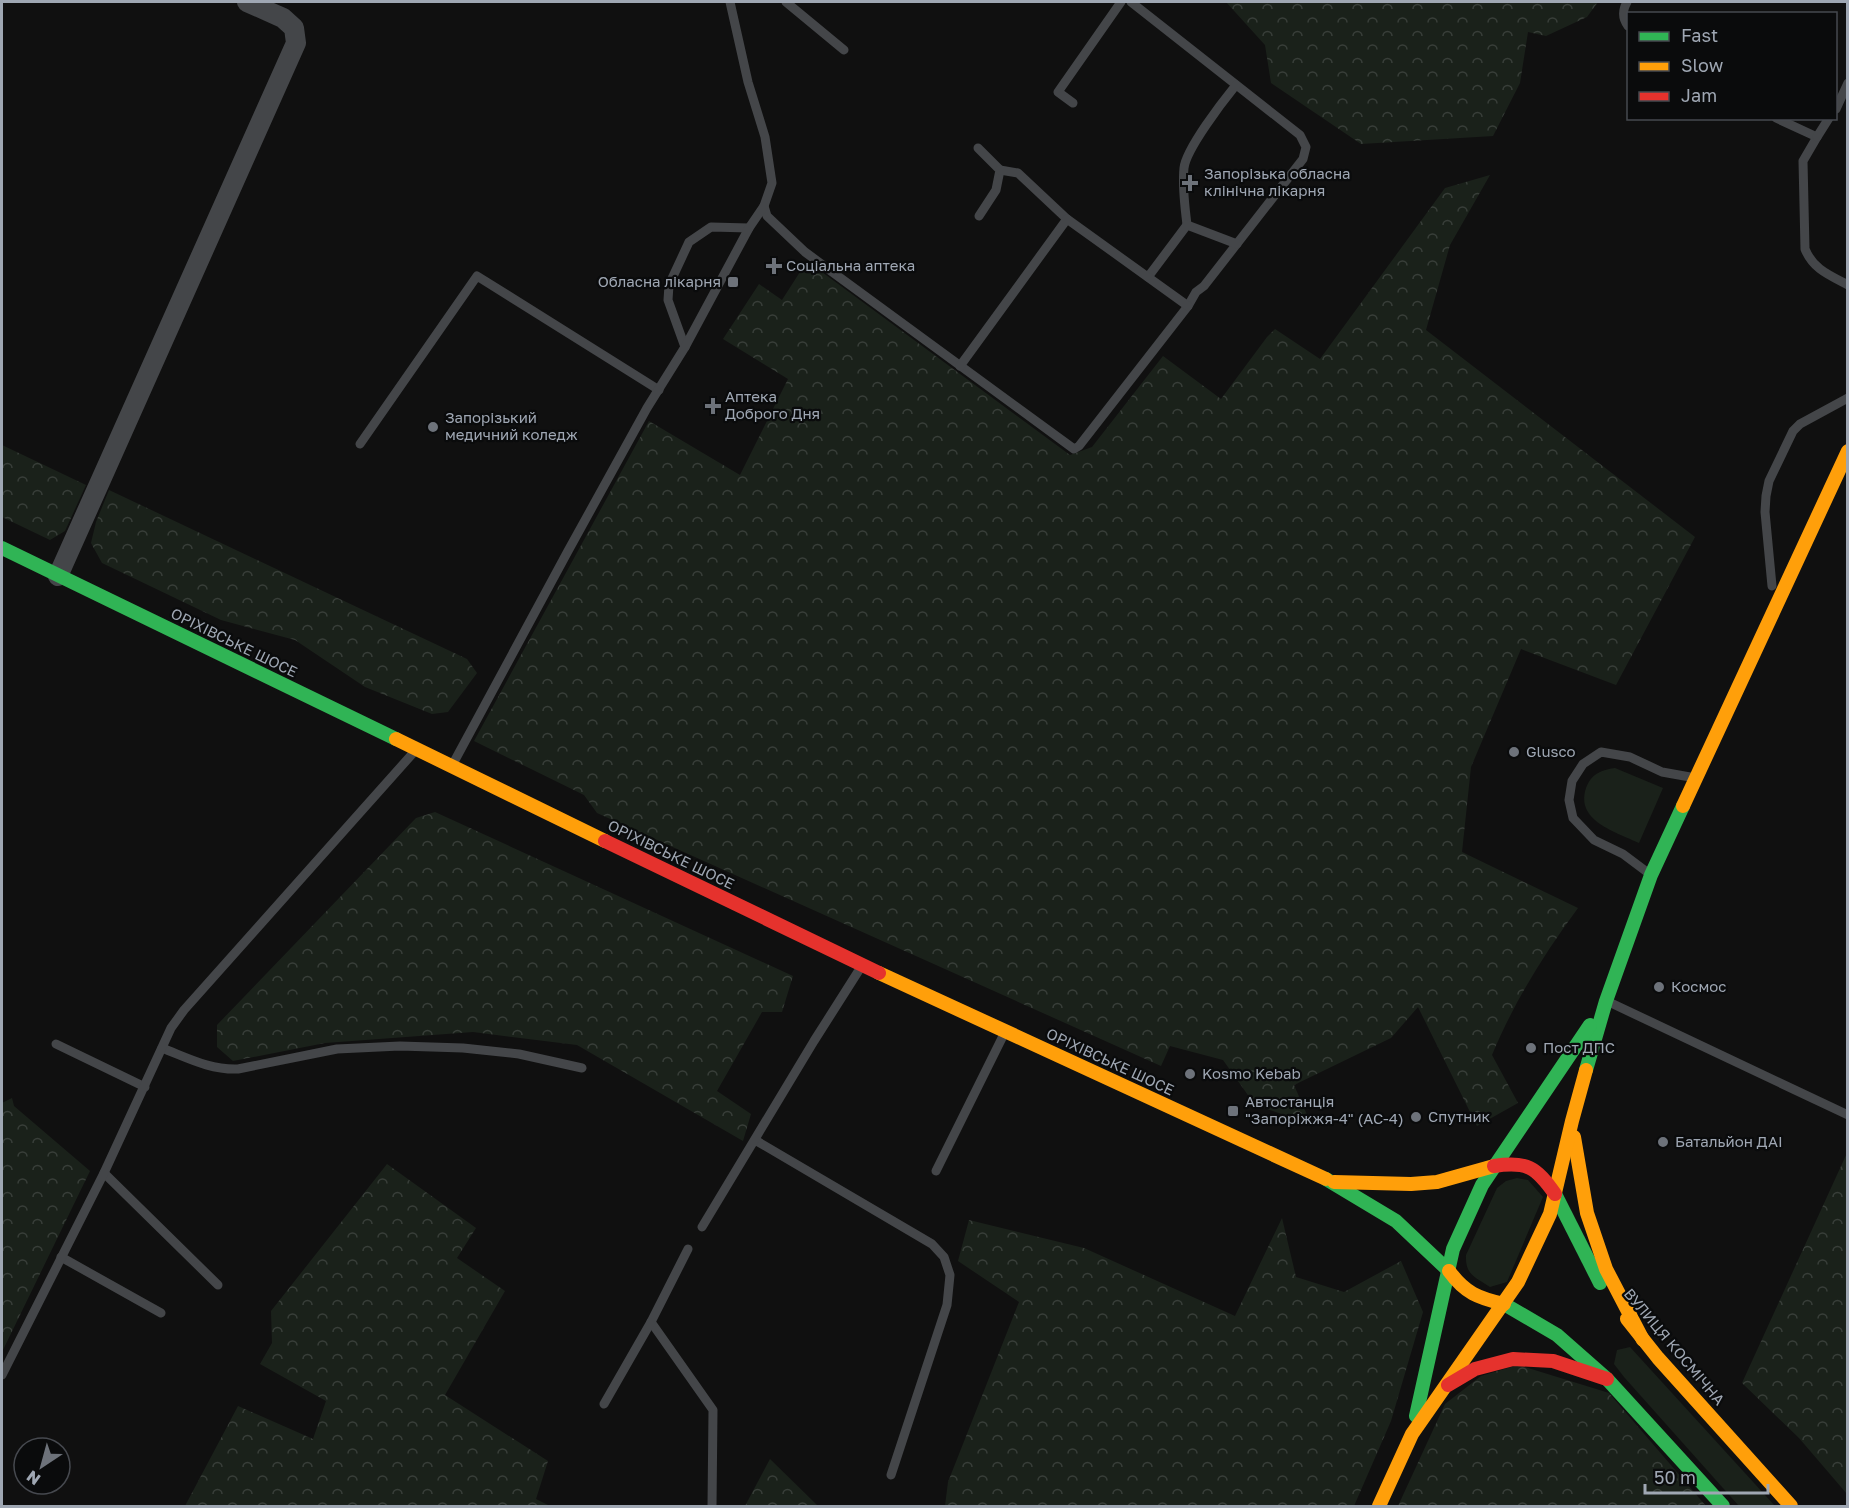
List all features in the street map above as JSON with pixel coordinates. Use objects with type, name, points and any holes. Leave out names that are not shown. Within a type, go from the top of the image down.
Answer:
[{"type":"main road","points":[[1379,1506],[1412,1434],[1518,1282],[1550,1214],[1572,1121],[1606,1001],[1651,875],[1848,451]]},
{"type":"main road","name":"ОРІХІВСЬКЕ ШОСЕ","points":[[2,549],[862,965],[1330,1181],[1396,1221],[1473,1295],[1504,1304]]},
{"type":"main road","points":[[1412,1434],[1453,1249],[1482,1185],[1606,1001]]},
{"type":"main road","points":[[1572,1121],[1587,1213],[1606,1269],[1643,1340]]},
{"type":"main road","name":"ВУЛИЦЯ КОСМІЧНА","points":[[1494,1166],[1515,1162],[1531,1167],[1542,1175],[1555,1194],[1597,1280],[1643,1340],[1791,1506]]},
{"type":"main road","name":"ОРІХІВСЬКЕ ШОСЕ","points":[[1330,1181],[1411,1184],[1437,1182],[1494,1166]]},
{"type":"main road","points":[[1504,1304],[1557,1335],[1607,1379],[1723,1506]]},
{"type":"main road","points":[[1442,1389],[1475,1369],[1513,1359],[1553,1361],[1607,1379]]},
{"type":"street","points":[[58,576],[296,43],[294,28],[283,18],[247,2]]},
{"type":"lane","points":[[452,767],[573,541],[658,390],[685,347],[749,228],[765,206],[772,183],[765,137],[748,82],[730,2]]},
{"type":"lane","points":[[786,2],[844,50]]},
{"type":"lane","points":[[1073,104],[1058,92],[1121,2]]},
{"type":"lane","points":[[765,206],[767,216],[805,252],[1074,449],[1079,446],[1188,306],[1196,292],[1237,244],[1303,159],[1306,147],[1300,135],[1131,2]]},
{"type":"lane","points":[[1627,2],[1623,9],[1624,20],[1627,24]]},
{"type":"lane","points":[[1837,107],[1848,83]]},
{"type":"lane","points":[[1148,278],[1187,225],[1184,166],[1195,144],[1236,85]]},
{"type":"lane","points":[[1780,120],[1816,137]]},
{"type":"lane","points":[[1828,120],[1803,161],[1805,249],[1810,261],[1819,270],[1848,285]]},
{"type":"lane","points":[[978,148],[1000,170],[1018,173],[1067,219],[1188,306]]},
{"type":"lane","points":[[979,216],[996,190],[1000,170]]},
{"type":"lane","points":[[960,366],[1067,219]]},
{"type":"lane","points":[[1187,225],[1237,244]]},
{"type":"lane","points":[[685,347],[668,300],[669,285],[689,242],[698,234],[711,228],[749,228]]},
{"type":"lane","points":[[360,444],[477,276],[658,390]]},
{"type":"lane","points":[[1774,608],[1766,512],[1769,481],[1793,431],[1800,424],[1848,398]]},
{"type":"lane","points":[[2,1375],[104,1173],[171,1028],[184,1010],[416,750]]},
{"type":"lane","points":[[1651,875],[1623,854],[1594,840],[1573,819],[1569,800],[1572,781],[1583,764],[1601,752],[1630,757],[1662,772],[1696,778]]},
{"type":"lane","points":[[702,1227],[862,965]]},
{"type":"lane","points":[[1606,1001],[1848,1114]]},
{"type":"lane","points":[[936,1171],[1005,1032]]},
{"type":"lane","points":[[56,1044],[145,1087]]},
{"type":"lane","points":[[162,1048],[206,1066],[223,1070],[337,1049],[400,1046],[463,1048],[519,1054],[582,1068]]},
{"type":"lane","points":[[755,1140],[932,1244],[944,1257],[950,1275],[947,1305],[891,1475]]},
{"type":"lane","points":[[104,1173],[218,1285]]},
{"type":"lane","points":[[604,1404],[651,1322],[688,1249]]},
{"type":"lane","points":[[61,1257],[161,1313]]},
{"type":"lane","points":[[651,1322],[713,1410],[712,1506]]},
{"type":"green space","points":[[1226,2],[1598,2],[1587,17],[1546,36],[1528,32],[1520,83],[1493,136],[1361,144],[1271,83],[1265,45]]},
{"type":"green space","points":[[1490,175],[1450,245],[1426,330],[1695,537],[1616,685],[1521,649],[1471,767],[1462,852],[1578,908],[1530,979],[1492,1055],[1518,1103],[1477,1126],[1418,1007],[1391,1038],[1294,1085],[1311,1124],[1255,1105],[1223,1060],[1170,1046],[1161,1066],[597,813],[584,795],[474,741],[649,421],[740,475],[788,379],[723,339],[759,284],[782,300],[807,261],[1070,455],[1092,447],[1163,356],[1221,399],[1275,329],[1320,359],[1445,188]]},
{"type":"green space","points":[[2,445],[86,485],[65,531],[50,540],[2,517]]},
{"type":"green space","points":[[109,490],[467,659],[477,673],[448,712],[432,714],[365,687],[295,640],[221,620],[102,563],[91,543],[96,522]]},
{"type":"green space","points":[[1615,768],[1663,788],[1639,843],[1600,824],[1586,809],[1584,799],[1591,779],[1601,772]]},
{"type":"green space","points":[[435,812],[793,976],[782,1012],[762,1012],[717,1091],[751,1114],[743,1141],[577,1045],[473,1032],[325,1043],[233,1061],[217,1047],[217,1025],[416,818]]},
{"type":"green space","points":[[12,1098],[14,1106],[90,1171],[2,1352],[2,1103]]},
{"type":"green space","points":[[1847,1153],[1847,1494],[1799,1438],[1742,1383]]},
{"type":"green space","points":[[387,1164],[476,1228],[457,1258],[505,1291],[445,1395],[548,1461],[536,1499],[550,1506],[185,1506],[238,1406],[313,1439],[326,1401],[260,1364],[272,1343],[271,1311]]},
{"type":"green space","points":[[1517,1178],[1528,1180],[1543,1197],[1507,1282],[1490,1287],[1469,1271],[1466,1255],[1497,1188],[1506,1181]]},
{"type":"green space","points":[[1282,1218],[1296,1277],[1344,1292],[1401,1261],[1423,1312],[1391,1421],[1354,1506],[945,1506],[948,1482],[1019,1302],[958,1261],[969,1220],[1084,1248],[1235,1316]]},
{"type":"green space","points":[[1630,1347],[1775,1506],[1739,1506],[1614,1364],[1617,1350]]},
{"type":"green space","points":[[1518,1365],[1609,1393],[1706,1506],[1398,1506],[1445,1404],[1481,1376]]},
{"type":"green space","points":[[770,1459],[818,1506],[745,1506]]},
{"type":"traffic: fast","points":[[2,548],[396,739]]},
{"type":"traffic: fast","points":[[1586,1070],[1606,1001],[1651,875],[1683,806]]},
{"type":"traffic: fast","points":[[1416,1416],[1453,1249],[1482,1185],[1590,1025]]},
{"type":"traffic: fast","points":[[1326,1179],[1396,1221],[1449,1271]]},
{"type":"traffic: fast","points":[[1555,1194],[1600,1283]]},
{"type":"traffic: fast","points":[[1504,1304],[1557,1335],[1607,1379],[1723,1506]]},
{"type":"traffic: slow","points":[[1683,806],[1848,451]]},
{"type":"traffic: slow","points":[[396,739],[605,841]]},
{"type":"traffic: slow","points":[[879,973],[1326,1179]]},
{"type":"traffic: slow","points":[[1379,1506],[1412,1434],[1518,1282],[1550,1214],[1586,1070]]},
{"type":"traffic: slow","points":[[1574,1137],[1587,1213],[1606,1269],[1643,1340]]},
{"type":"traffic: slow","points":[[1334,1182],[1411,1184],[1437,1182],[1494,1166]]},
{"type":"traffic: slow","points":[[1449,1271],[1461,1285],[1473,1294],[1504,1304]]},
{"type":"traffic: slow","points":[[1627,1319],[1658,1358],[1791,1506]]},
{"type":"traffic: jam","points":[[605,841],[879,973]]},
{"type":"traffic: jam","points":[[1494,1166],[1515,1164],[1530,1168],[1555,1194]]},
{"type":"traffic: jam","points":[[1448,1385],[1475,1369],[1513,1359],[1553,1361],[1607,1379]]},
{"type":"place","name":"Запорізька обласна клінічна лікарня","points":[[1190,183]]},
{"type":"place","name":"Соціальна аптека","points":[[774,266]]},
{"type":"place","name":"Обласна лікарня","points":[[733,282]]},
{"type":"place","name":"Аптека Доброго Дня","points":[[713,406]]},
{"type":"place","name":"Запорізький медичний коледж","points":[[433,427]]},
{"type":"place","name":"Glusco","points":[[1514,752]]},
{"type":"place","name":"Космос","points":[[1659,987]]},
{"type":"place","name":"Пост ДПС","points":[[1531,1048]]},
{"type":"place","name":"Kosmo Kebab","points":[[1190,1074]]},
{"type":"place","name":"Автостанція \"Запоріжжя-4\" (АС-4)","points":[[1233,1111]]},
{"type":"place","name":"Спутник","points":[[1416,1117]]},
{"type":"place","name":"Батальйон ДАI","points":[[1663,1142]]}]
